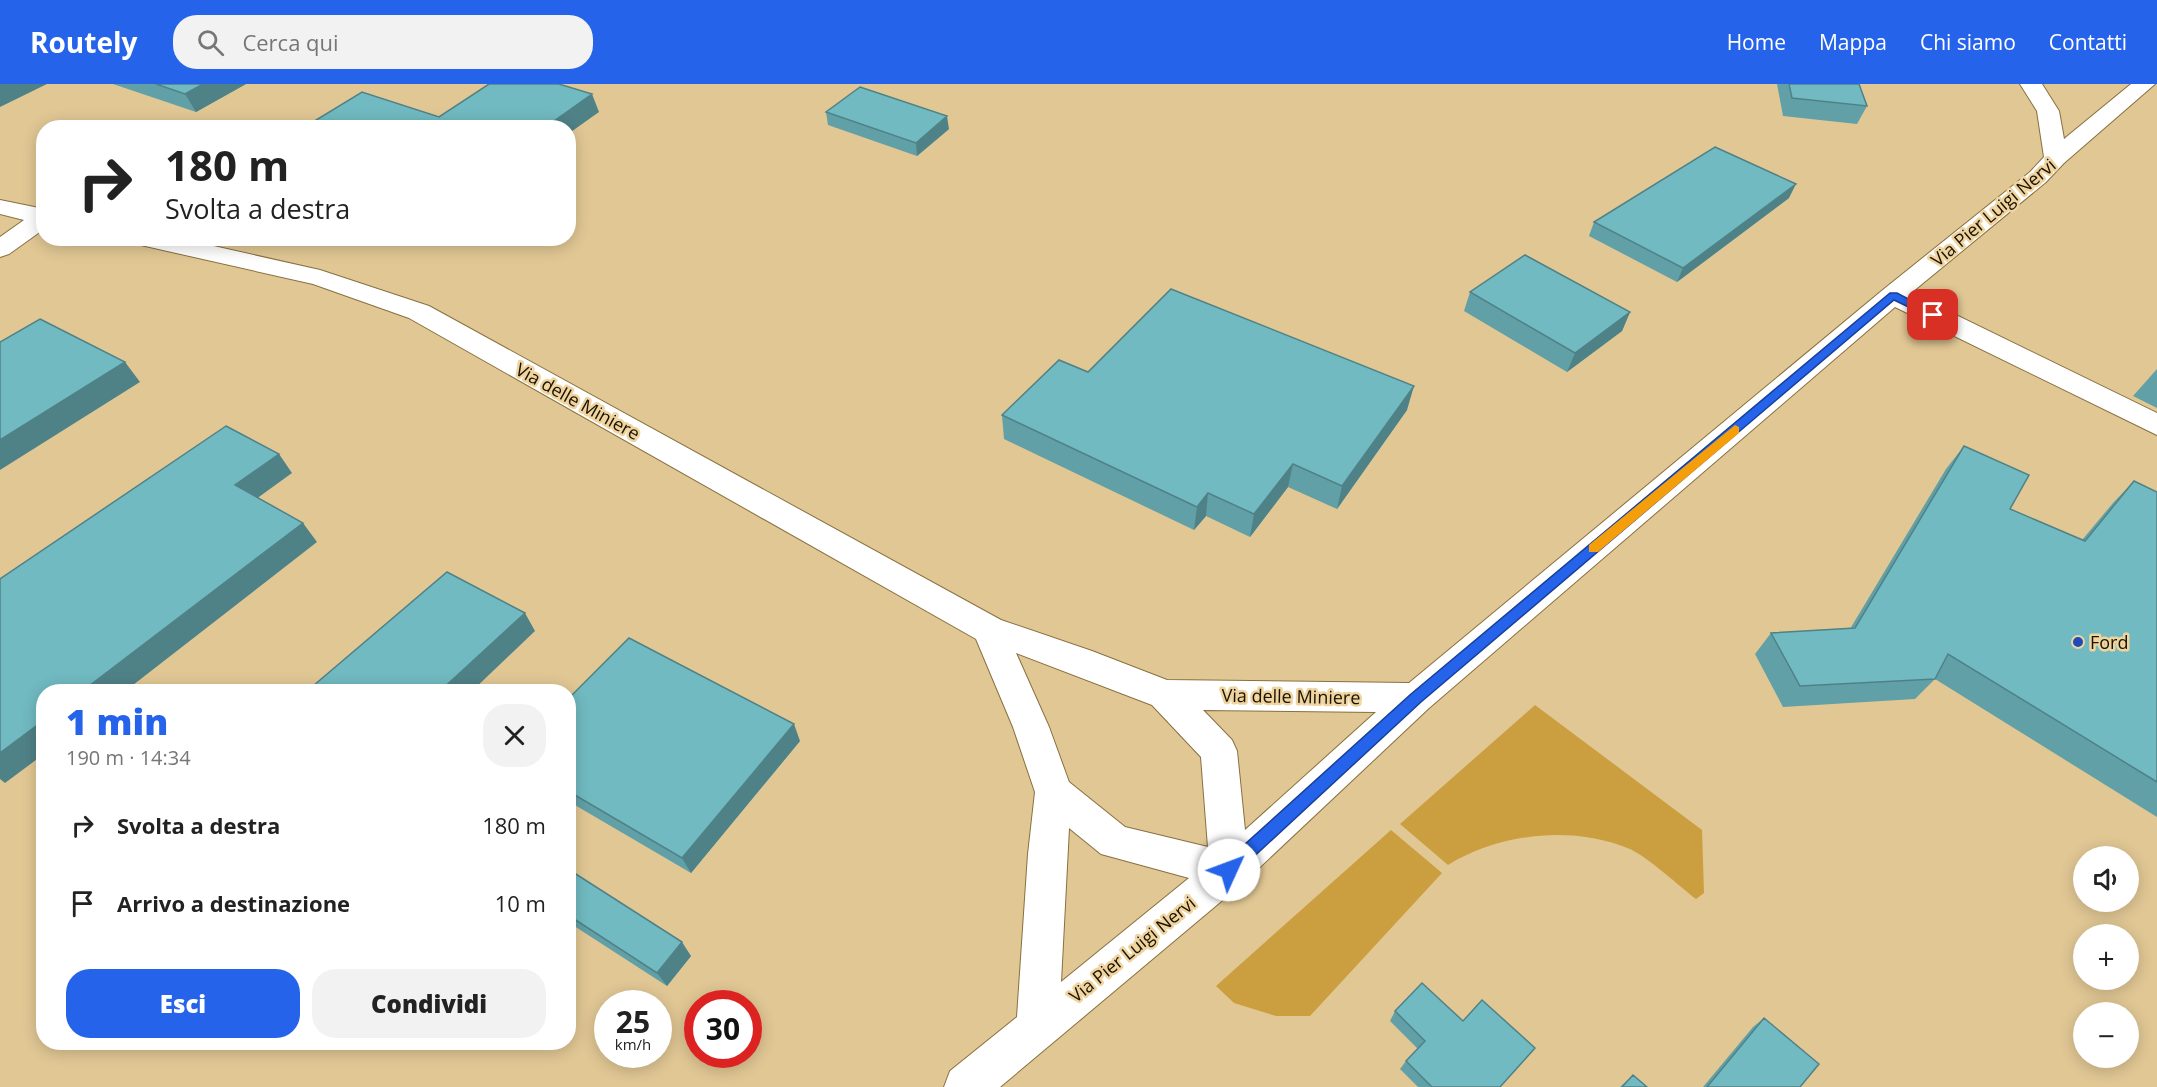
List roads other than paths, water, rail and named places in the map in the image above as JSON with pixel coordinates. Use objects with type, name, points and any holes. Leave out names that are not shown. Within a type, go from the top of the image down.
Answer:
[{"type":"street","points":[[2031,84],[2048,111],[2056,158]]},
{"type":"street","name":"Via Pier Luigi Nervi","points":[[966,1087],[1038,1025],[1229,870],[1416,698],[1893,295],[2038,177],[2134,85]]},
{"type":"street","points":[[0,207],[36,215]]},
{"type":"street","points":[[0,249],[36,223]]},
{"type":"street","name":"Via delle Miniere","points":[[176,246],[320,279],[419,312],[989,630],[1080,660],[1166,694],[1416,698]]},
{"type":"street","points":[[1893,295],[2157,425]]},
{"type":"street","points":[[989,630],[1031,727],[1054,792],[1047,854],[1038,1025]]},
{"type":"street","name":"Via delle Miniere","points":[[1166,694],[1219,751],[1229,870]]},
{"type":"street","points":[[1054,792],[1115,842],[1229,870]]},
{"type":"place","name":"Ford","points":[[2078,642]]}]
